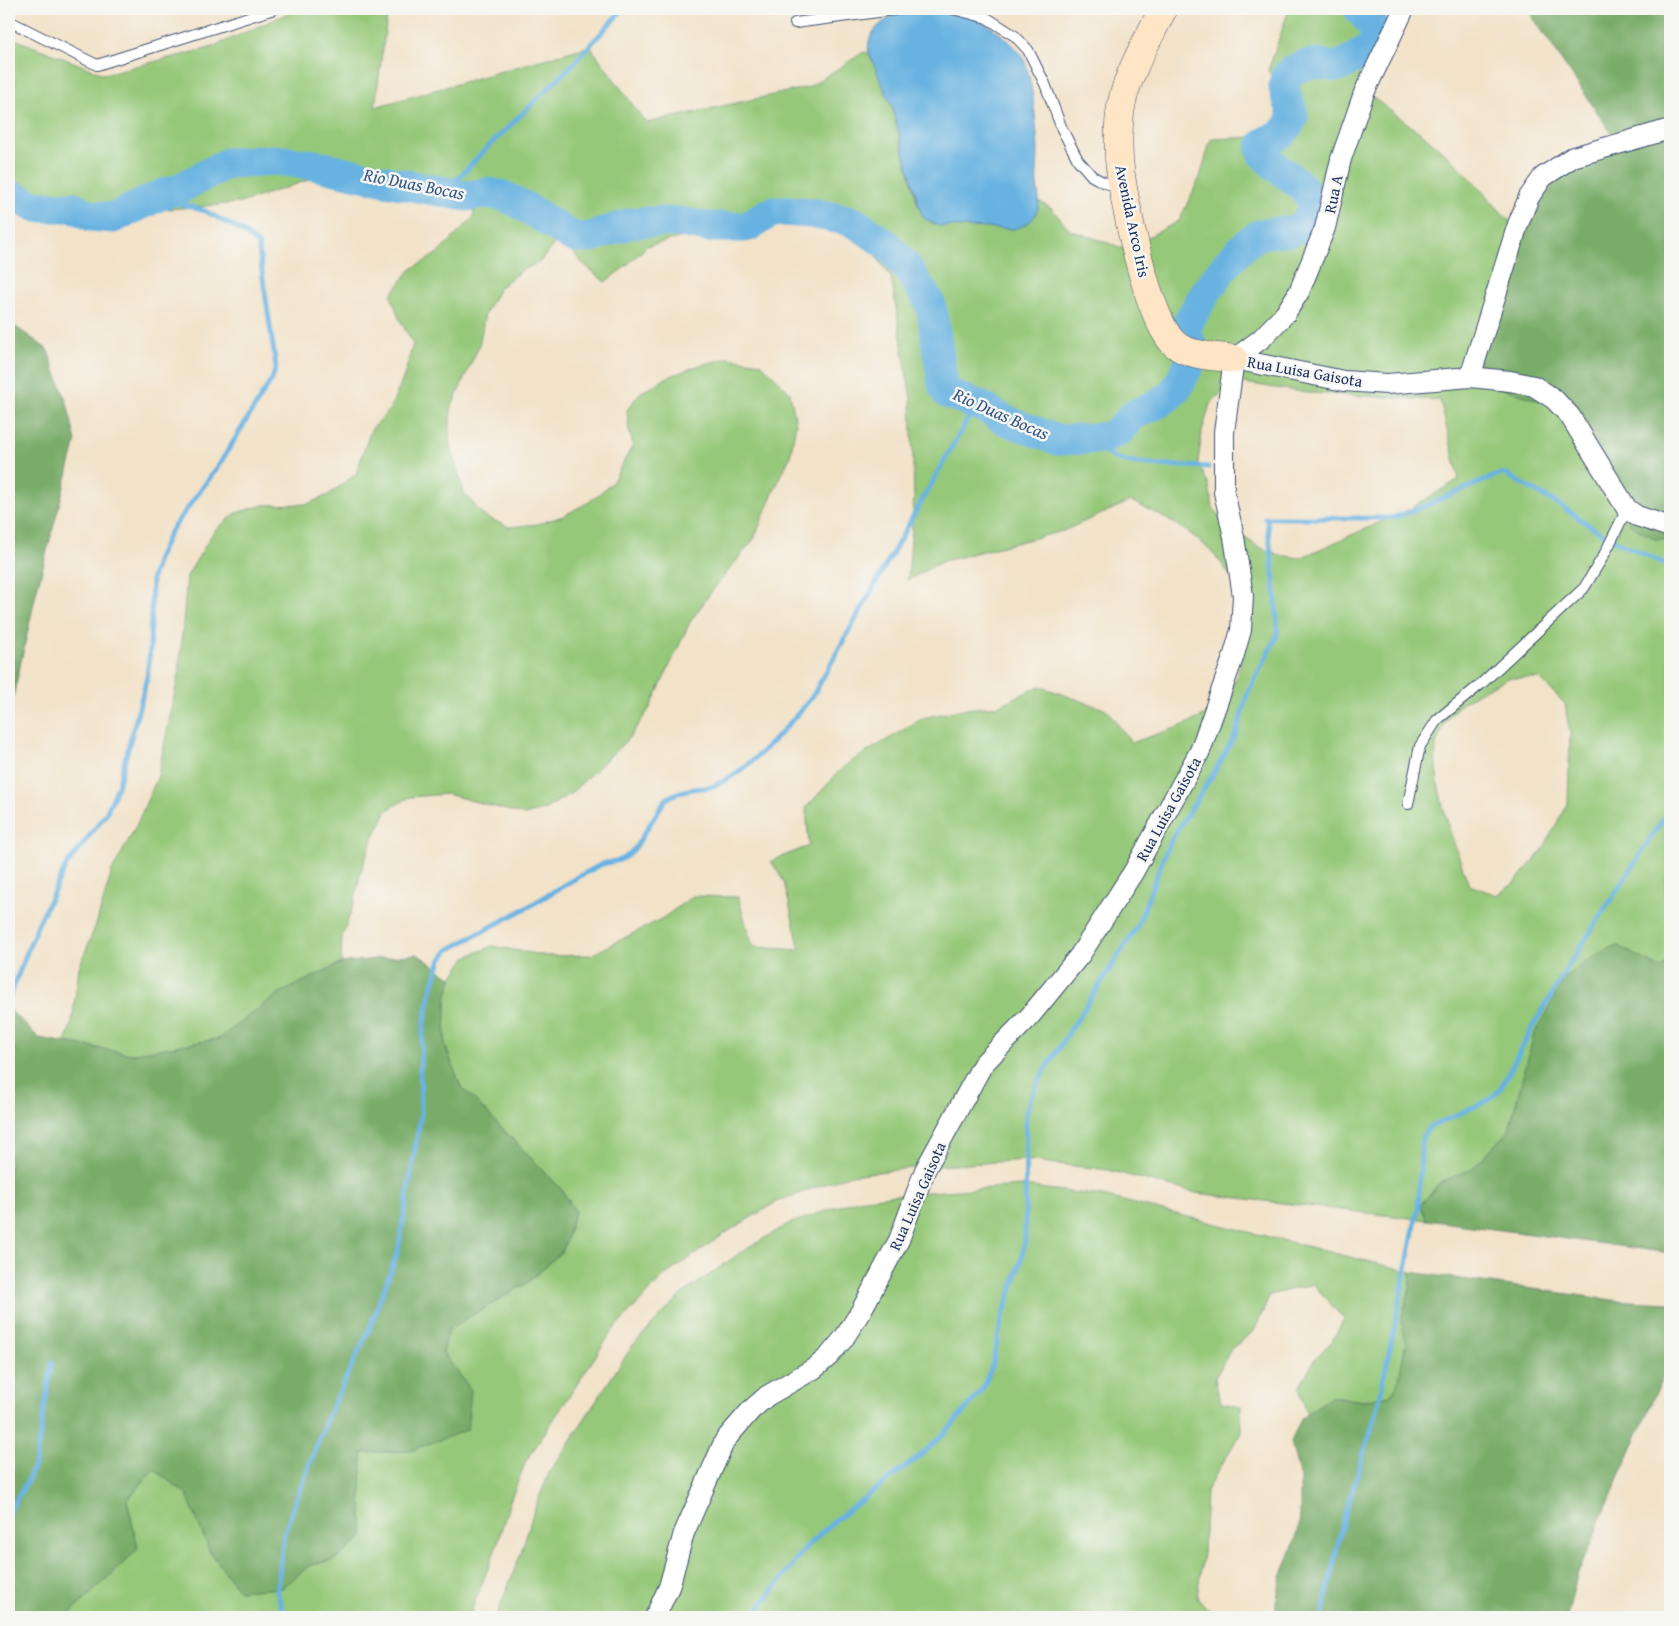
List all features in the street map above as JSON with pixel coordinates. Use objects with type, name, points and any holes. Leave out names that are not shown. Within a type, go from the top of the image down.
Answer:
[{"type":"street","name":"Avenida Arco Iris","points":[[1163,9],[1133,72],[1123,101],[1119,130],[1119,158],[1123,189],[1142,274],[1156,314],[1169,339],[1176,345],[1194,352],[1234,359]]},
{"type":"street","name":"Rua A","points":[[1234,359],[1261,339],[1285,314],[1299,292],[1325,228],[1341,159],[1364,93],[1404,9]]},
{"type":"street","points":[[1470,377],[1518,224],[1529,196],[1543,178],[1573,156],[1670,129]]},
{"type":"street","name":"Rua Luisa Gaisota","points":[[655,1617],[669,1587],[684,1533],[726,1440],[767,1396],[815,1368],[829,1356],[844,1338],[862,1311],[899,1240],[925,1170],[983,1064],[1030,1016],[1080,955],[1134,871],[1200,751],[1241,630],[1243,596],[1234,537],[1224,492],[1224,432],[1234,359],[1344,381],[1387,384],[1470,377],[1510,381],[1534,386],[1554,399],[1570,416],[1627,508],[1637,516],[1670,527]]},
{"type":"lane","points":[[9,21],[97,65],[274,9]]},
{"type":"lane","points":[[795,23],[901,9]]},
{"type":"lane","points":[[953,9],[987,18],[1015,36],[1028,50],[1045,84],[1062,129],[1078,160],[1092,176],[1101,182],[1123,189]]},
{"type":"lane","points":[[1408,804],[1420,746],[1437,720],[1482,684],[1584,588],[1604,555],[1627,508]]},
{"type":"green space","points":[[298,9],[388,9],[375,107],[590,46],[646,123],[809,87],[864,52],[869,53],[892,107],[918,206],[1038,209],[1039,201],[1052,209],[1070,230],[1125,249],[1179,221],[1200,177],[1211,139],[1279,136],[1294,103],[1268,71],[1289,9],[1388,9],[1369,54],[1361,89],[1426,137],[1461,168],[1514,226],[1474,379],[1550,404],[1655,539],[1670,540],[1670,868],[1666,878],[1665,907],[1670,922],[1670,960],[1661,968],[1616,946],[1534,1035],[1509,1130],[1472,1170],[1440,1182],[1421,1205],[1427,1220],[1196,1193],[1108,1170],[1025,1160],[911,1168],[851,1175],[778,1201],[727,1232],[665,1275],[613,1330],[526,1461],[510,1501],[497,1545],[469,1617],[66,1617],[138,1549],[127,1500],[154,1469],[187,1495],[210,1552],[282,1588],[310,1565],[336,1559],[363,1537],[361,1496],[362,1453],[410,1451],[471,1390],[443,1353],[449,1329],[527,1283],[563,1250],[575,1211],[561,1189],[460,1085],[445,1045],[446,999],[452,978],[466,957],[492,946],[547,956],[591,955],[663,918],[693,896],[738,897],[753,947],[800,950],[784,882],[771,861],[809,846],[806,808],[844,766],[923,718],[963,709],[998,706],[1039,686],[1107,710],[1132,743],[1192,722],[1213,709],[1222,701],[1232,687],[1238,672],[1241,655],[1241,596],[1222,564],[1212,552],[1188,532],[1131,501],[1063,531],[943,561],[908,580],[914,497],[911,400],[891,277],[848,217],[746,221],[647,246],[625,267],[605,282],[582,263],[560,236],[540,262],[522,270],[499,288],[485,314],[479,346],[451,408],[449,441],[464,493],[484,516],[509,527],[538,524],[563,516],[589,502],[612,483],[633,445],[627,410],[640,393],[668,377],[700,365],[728,358],[761,363],[790,393],[796,423],[790,457],[754,539],[712,591],[690,622],[650,708],[629,738],[570,794],[545,809],[525,815],[447,794],[410,797],[387,810],[374,836],[362,868],[353,907],[342,936],[341,963],[280,993],[218,1039],[131,1054],[65,1042],[72,1022],[79,968],[97,922],[112,871],[136,826],[158,776],[179,672],[187,576],[214,531],[236,513],[263,505],[307,504],[328,495],[356,474],[371,430],[390,409],[404,376],[413,344],[399,318],[391,295],[410,270],[438,253],[473,218],[478,187],[473,183],[341,169],[240,203],[40,220],[9,213],[9,37],[104,74],[210,48]],"holes":[[[1256,359],[1238,382],[1308,393],[1440,400],[1459,479],[1410,509],[1300,558],[1279,555],[1257,546],[1233,530],[1213,508],[1209,486],[1198,462],[1202,432],[1210,404]],[[1509,678],[1539,678],[1565,704],[1570,735],[1568,802],[1542,851],[1513,884],[1497,895],[1469,885],[1451,835],[1441,797],[1436,761],[1436,745],[1447,720],[1456,708],[1478,693]]]},
{"type":"green space","points":[[1527,9],[1670,9],[1670,540],[1655,539],[1632,526],[1577,438],[1550,404],[1474,379],[1526,191],[1613,142],[1612,134]]},
{"type":"green space","points":[[9,322],[47,349],[67,403],[76,441],[37,589],[9,716]]},
{"type":"green space","points":[[1670,868],[1670,922],[1665,895],[1666,881]]},
{"type":"green space","points":[[1616,945],[1661,968],[1670,960],[1670,1253],[1427,1220],[1420,1205],[1441,1182],[1472,1169],[1509,1130],[1534,1035],[1566,976],[1596,955]]},
{"type":"green space","points":[[417,954],[452,978],[446,999],[445,1045],[460,1085],[561,1189],[575,1211],[563,1250],[544,1268],[527,1283],[449,1329],[443,1353],[471,1390],[467,1430],[410,1451],[362,1453],[361,1496],[363,1537],[336,1559],[310,1565],[282,1588],[239,1591],[210,1552],[187,1495],[154,1469],[127,1500],[138,1549],[66,1617],[9,1617],[9,1009],[39,1038],[131,1054],[218,1039],[280,993],[341,963]]},
{"type":"green space","points":[[1023,1186],[1103,1196],[1411,1272],[1410,1289],[1401,1320],[1406,1342],[1398,1384],[1390,1395],[1364,1401],[1331,1397],[1307,1414],[1299,1388],[1315,1359],[1332,1341],[1344,1319],[1313,1284],[1270,1295],[1254,1331],[1231,1349],[1215,1378],[1220,1403],[1241,1406],[1241,1432],[1206,1491],[1203,1553],[1197,1597],[1215,1617],[496,1617],[549,1473],[633,1345],[681,1295],[740,1253],[788,1224],[857,1200],[913,1193]]},
{"type":"green space","points":[[1411,1272],[1612,1300],[1670,1303],[1670,1360],[1577,1575],[1567,1617],[1272,1617],[1274,1616],[1281,1577],[1298,1533],[1300,1515],[1300,1478],[1291,1442],[1301,1418],[1331,1397],[1364,1401],[1390,1395],[1398,1384],[1406,1342],[1401,1320],[1410,1289]]},
{"type":"water","points":[[911,9],[950,11],[985,23],[1005,38],[1026,63],[1035,116],[1039,201],[1035,215],[1025,225],[1014,229],[939,226],[925,219],[921,213],[892,107],[869,53],[869,44],[875,30],[888,19]]},
{"type":"waterway","points":[[445,192],[573,64],[623,9]]},
{"type":"waterway","name":"Rio Duas Bocas","points":[[9,194],[37,207],[74,207],[91,216],[113,218],[163,194],[179,189],[228,163],[275,160],[314,165],[390,182],[467,196],[487,193],[504,196],[573,237],[588,238],[632,223],[645,222],[679,222],[709,227],[744,227],[773,212],[785,211],[811,213],[847,220],[857,224],[886,244],[906,266],[931,305],[943,385],[947,393],[983,407],[1005,420],[1058,440],[1105,438],[1119,431],[1133,415],[1159,403],[1169,396],[1178,386],[1189,365],[1192,353],[1192,347],[1185,331],[1186,327],[1207,291],[1236,254],[1256,237],[1263,234],[1291,231],[1298,228],[1310,215],[1313,205],[1308,193],[1271,162],[1261,149],[1264,143],[1283,133],[1293,118],[1284,87],[1287,76],[1291,72],[1312,64],[1341,66],[1374,46],[1376,40],[1375,30],[1359,9]]},
{"type":"waterway","points":[[9,998],[38,924],[66,866],[106,814],[118,786],[147,678],[150,650],[152,578],[159,556],[170,532],[217,468],[272,379],[276,367],[258,244],[242,231],[205,211],[172,201],[141,204]]},
{"type":"waterway","points":[[284,1617],[277,1590],[284,1533],[327,1418],[369,1330],[398,1251],[421,1113],[420,1068],[423,1031],[431,990],[441,959],[448,950],[528,907],[571,881],[602,864],[620,860],[628,855],[635,848],[665,800],[687,790],[711,787],[727,779],[767,748],[812,697],[976,404]]},
{"type":"waterway","points":[[1093,438],[1104,452],[1117,459],[1157,465],[1208,467]]},
{"type":"waterway","points":[[752,1617],[808,1545],[837,1519],[921,1455],[945,1433],[983,1388],[992,1366],[1002,1319],[1021,1261],[1025,1240],[1026,1113],[1031,1097],[1043,1073],[1138,925],[1166,851],[1236,734],[1248,692],[1277,636],[1272,559],[1265,518],[1391,518],[1403,515],[1500,474],[1505,474],[1558,504],[1607,537],[1670,566]]},
{"type":"waterway","points":[[1322,1617],[1343,1521],[1377,1411],[1418,1208],[1422,1137],[1430,1127],[1489,1100],[1500,1089],[1535,1023],[1569,965],[1670,808]]},
{"type":"waterway","points":[[9,1512],[28,1480],[36,1460],[52,1362]]}]
